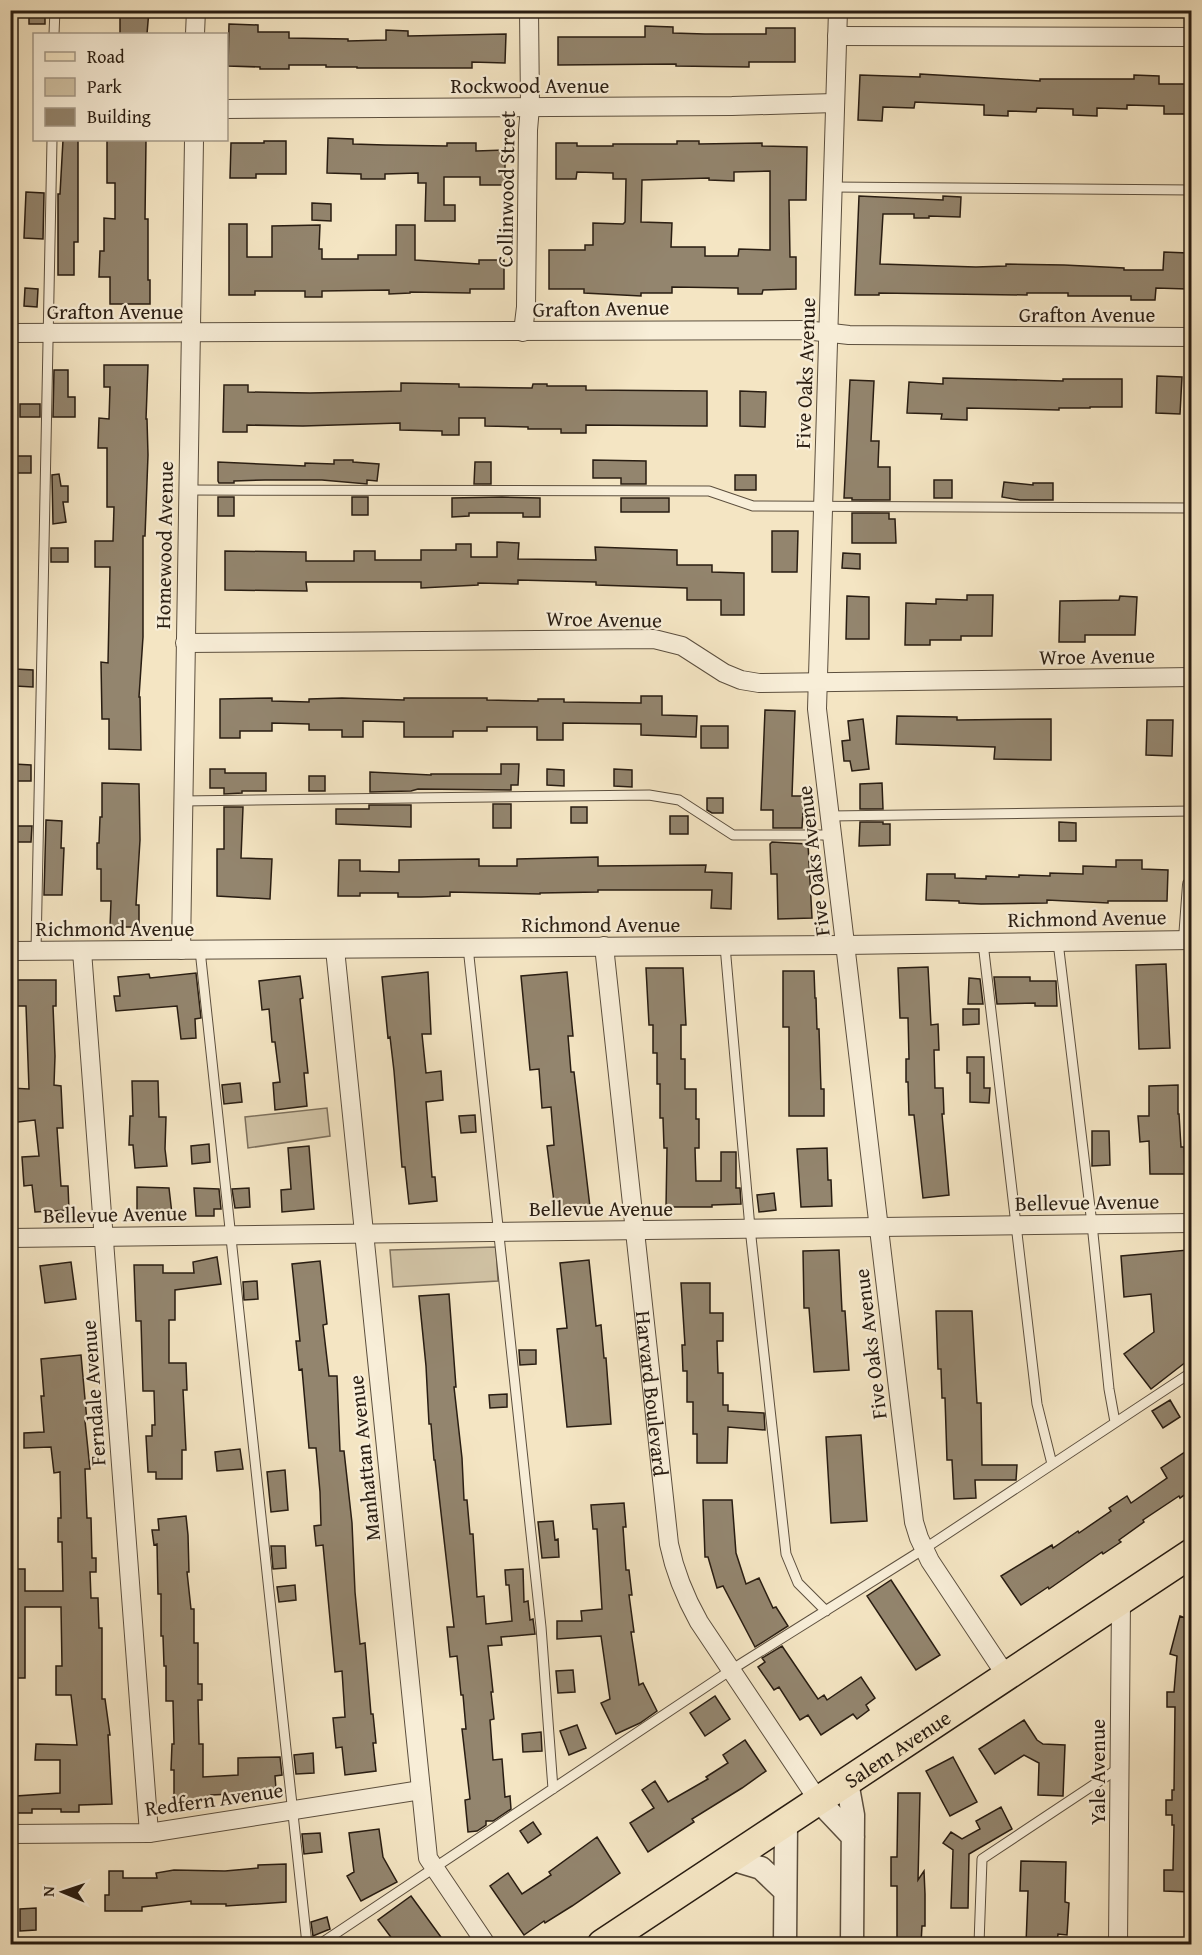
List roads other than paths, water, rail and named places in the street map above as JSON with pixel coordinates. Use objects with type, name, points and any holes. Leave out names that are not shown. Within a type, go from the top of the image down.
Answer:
[{"type":"main road","name":"Salem Avenue","points":[[602,1944],[1191,1553]]},
{"type":"street","points":[[195,33],[196,10]]},
{"type":"street","name":"Collinwood Street","points":[[523,332],[526,307],[530,10]]},
{"type":"street","name":"Five Oaks Avenue","points":[[838,10],[817,709],[913,1511],[919,1539],[924,1549],[1007,1677]]},
{"type":"street","points":[[837,36],[1191,37]]},
{"type":"street","name":"Rockwood Avenue","points":[[228,109],[732,106],[835,103]]},
{"type":"street","name":"Homewood Avenue","points":[[181,950],[194,141]]},
{"type":"street","name":"Grafton Avenue","points":[[10,333],[805,330],[849,335],[1191,337]]},
{"type":"street","name":"Wroe Avenue","points":[[185,643],[654,639],[682,646],[724,673],[741,680],[759,683],[1191,677]]},
{"type":"street","points":[[1190,940],[1191,885]]},
{"type":"street","name":"Richmond Avenue","points":[[10,951],[1190,940]]},
{"type":"street","name":"Harvard Boulevard","points":[[604,946],[669,1544],[673,1563],[684,1595],[699,1622],[818,1800]]},
{"type":"street","name":"Manhattan Avenue","points":[[336,949],[428,1858],[486,1944]]},
{"type":"street","name":"Ferndale Avenue","points":[[82,951],[149,1833]]},
{"type":"street","name":"Bellevue Avenue","points":[[10,1238],[1191,1223]]},
{"type":"street","name":"Yale Avenue","points":[[1118,1944],[1121,1599]]},
{"type":"street","points":[[847,1782],[854,1815],[852,1944]]},
{"type":"street","name":"Redfern Avenue","points":[[10,1834],[149,1833],[422,1790]]},
{"type":"street","points":[[818,1800],[853,1837]]},
{"type":"street","points":[[785,1944],[786,1822]]},
{"type":"street","points":[[732,1859],[761,1868],[785,1891]]},
{"type":"lane","points":[[54,33],[55,10]]},
{"type":"lane","points":[[36,951],[52,141]]},
{"type":"lane","points":[[832,187],[1191,190]]},
{"type":"lane","points":[[188,490],[709,491],[753,506],[1191,508]]},
{"type":"lane","points":[[183,801],[649,795],[679,800],[733,835],[831,826],[1191,811]]},
{"type":"lane","points":[[1058,942],[1092,1224],[1108,1389],[1115,1422]]},
{"type":"lane","points":[[983,943],[1037,1404],[1052,1464]]},
{"type":"lane","points":[[725,946],[750,1228],[786,1554],[798,1583],[826,1611]]},
{"type":"lane","points":[[468,947],[541,1627],[553,1789]]},
{"type":"lane","points":[[200,950],[307,1944]]},
{"type":"lane","points":[[320,1944],[731,1670],[924,1549],[1191,1372]]},
{"type":"lane","points":[[979,1944],[982,1859],[1120,1768]]}]
